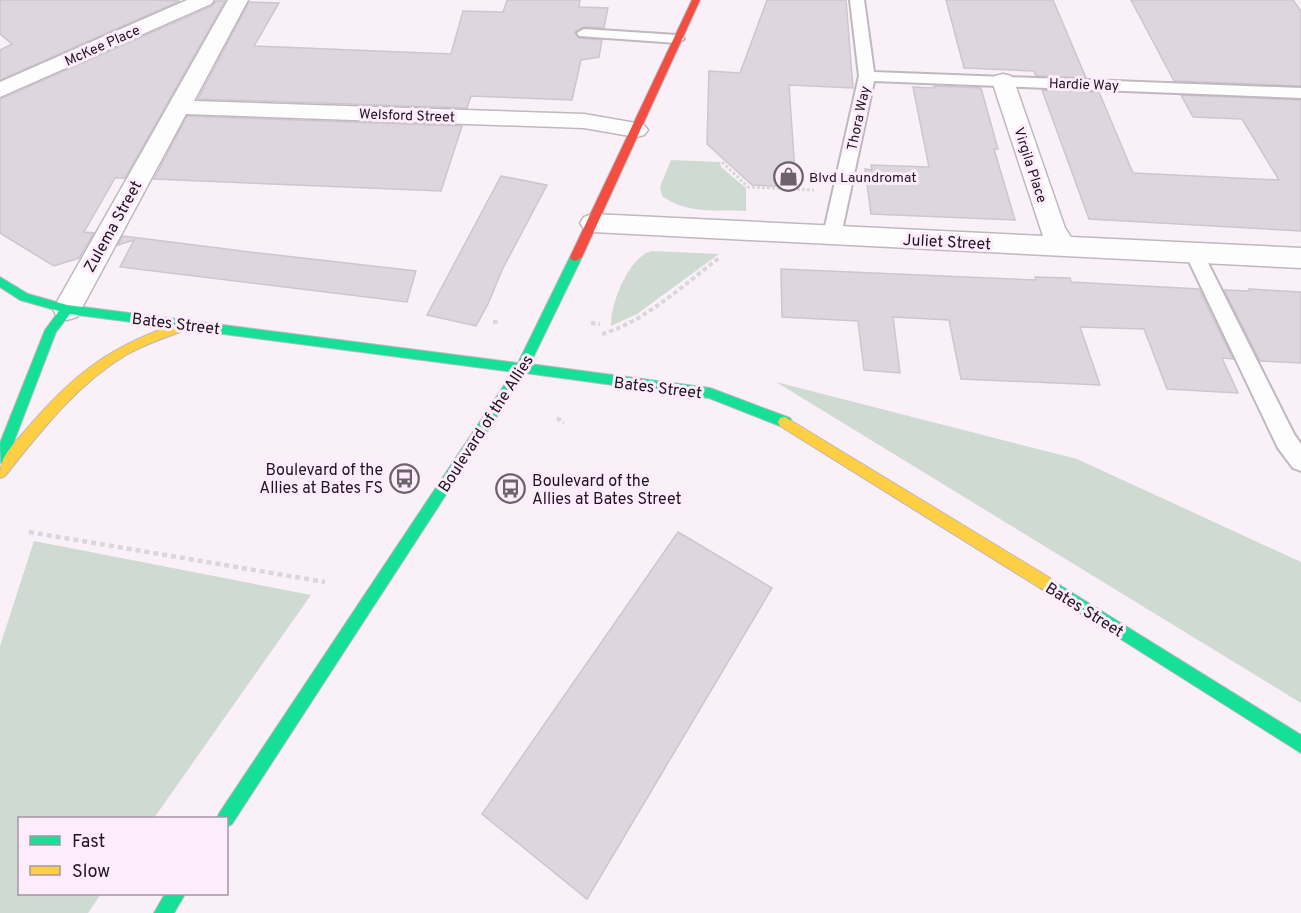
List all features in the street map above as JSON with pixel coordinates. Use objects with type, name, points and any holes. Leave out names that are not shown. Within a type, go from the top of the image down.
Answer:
[{"type":"main road","name":"Boulevard of the Allies","points":[[227,817],[522,368],[593,223],[696,0]]},
{"type":"main road","name":"Bates Street","points":[[0,281],[24,297],[67,309],[710,393],[793,425],[1301,745]]},
{"type":"main road","name":"Zulema Street","points":[[1,457],[51,330],[67,309]]},
{"type":"main road","points":[[1,457],[86,374],[147,338],[189,325]]},
{"type":"main road","points":[[163,913],[175,895]]},
{"type":"street","name":"McKee Place","points":[[0,90],[204,0]]},
{"type":"street","name":"Zulema Street","points":[[67,309],[238,0]]},
{"type":"street","name":"Virgila Place","points":[[1003,81],[1052,228],[1063,247]]},
{"type":"street","name":"Welsford Street","points":[[178,107],[584,121],[636,130]]},
{"type":"street","name":"Juliet Street","points":[[593,223],[1301,258]]},
{"type":"lane","name":"Thora Way","points":[[832,235],[867,76],[857,0]]},
{"type":"lane","points":[[584,33],[678,39]]},
{"type":"lane","name":"Hardie Way","points":[[867,76],[1301,93]]},
{"type":"lane","points":[[1194,253],[1294,442],[1301,461]]},
{"type":"path","points":[[722,162],[748,187],[842,192]]},
{"type":"path","points":[[602,334],[638,317],[727,252]]},
{"type":"path","points":[[493,322],[500,322]]},
{"type":"path","points":[[591,323],[600,324]]},
{"type":"path","points":[[558,418],[564,423]]},
{"type":"path","points":[[29,532],[325,582]]},
{"type":"shaded area","points":[[671,160],[720,162],[721,167],[746,188],[746,211],[713,211],[692,208],[671,202],[662,196],[660,187]]},
{"type":"shaded area","points":[[652,251],[719,254],[637,314],[611,326],[617,294],[622,282],[636,262]]},
{"type":"shaded area","points":[[776,382],[1077,459],[1301,562],[1301,703]]},
{"type":"shaded area","points":[[34,541],[311,595],[155,817],[18,817],[18,895],[100,895],[88,913],[0,913],[0,646]]},
{"type":"building","points":[[0,0],[180,1],[0,80],[0,50],[12,44],[0,34]]},
{"type":"building","points":[[507,0],[580,0],[579,7],[608,8],[604,28],[584,27],[575,32],[579,38],[602,40],[599,57],[581,60],[572,100],[471,96],[467,108],[198,99],[249,2],[279,3],[254,46],[451,54],[463,11],[503,12]]},
{"type":"building","points":[[767,0],[846,0],[853,88],[789,85],[796,187],[752,185],[707,144],[709,71],[740,73]]},
{"type":"building","points":[[946,0],[1053,0],[1086,78],[1036,76],[1034,71],[964,68]]},
{"type":"building","points":[[1131,0],[1293,0],[1301,11],[1301,86],[1174,81]]},
{"type":"building","points":[[216,1],[225,1],[125,178],[115,178],[84,232],[94,233],[79,258],[54,266],[0,233],[0,99],[212,6]]},
{"type":"building","points":[[934,86],[981,88],[998,149],[994,149],[1015,220],[871,214],[865,169],[872,170],[871,165],[929,167],[913,87],[934,88]]},
{"type":"building","points":[[1042,90],[1099,92],[1133,173],[1279,180],[1242,119],[1193,117],[1181,95],[1301,100],[1301,231],[1089,219]]},
{"type":"building","points":[[187,116],[462,126],[441,191],[154,179]]},
{"type":"building","points":[[501,176],[547,185],[502,270],[488,304],[476,326],[427,315]]},
{"type":"building","points":[[123,236],[416,271],[407,302],[120,267],[134,240],[118,245]]},
{"type":"building","points":[[781,269],[1036,280],[1035,277],[1070,278],[1071,282],[1199,289],[1233,359],[1222,358],[1238,393],[1167,389],[1144,329],[1080,327],[1100,385],[961,379],[949,320],[893,317],[900,373],[864,370],[858,321],[782,317]]},
{"type":"building","points":[[1249,289],[1301,292],[1301,363],[1260,361],[1224,290],[1250,291]]},
{"type":"building","points":[[678,532],[772,588],[587,899],[482,814]]},
{"type":"traffic: fast","points":[[0,281],[24,297],[67,309],[522,368],[576,257]]},
{"type":"traffic: fast","points":[[1,457],[51,330],[67,309]]},
{"type":"traffic: fast","points":[[227,817],[522,368],[710,393],[785,422]]},
{"type":"traffic: fast","points":[[1045,583],[1301,745]]},
{"type":"traffic: fast","points":[[163,913],[175,895]]},
{"type":"traffic: slow","points":[[0,472],[58,403],[99,365],[123,350],[151,337],[182,327]]},
{"type":"traffic: slow","points":[[785,422],[1045,583]]},
{"type":"traffic: jam","points":[[576,257],[696,0]]},
{"type":"place","name":"Blvd Laundromat","points":[[788,177]]},
{"type":"place","name":"Boulevard of the Allies at Bates FS","points":[[404,478]]},
{"type":"place","name":"Boulevard of the Allies at Bates Street","points":[[511,489]]}]
